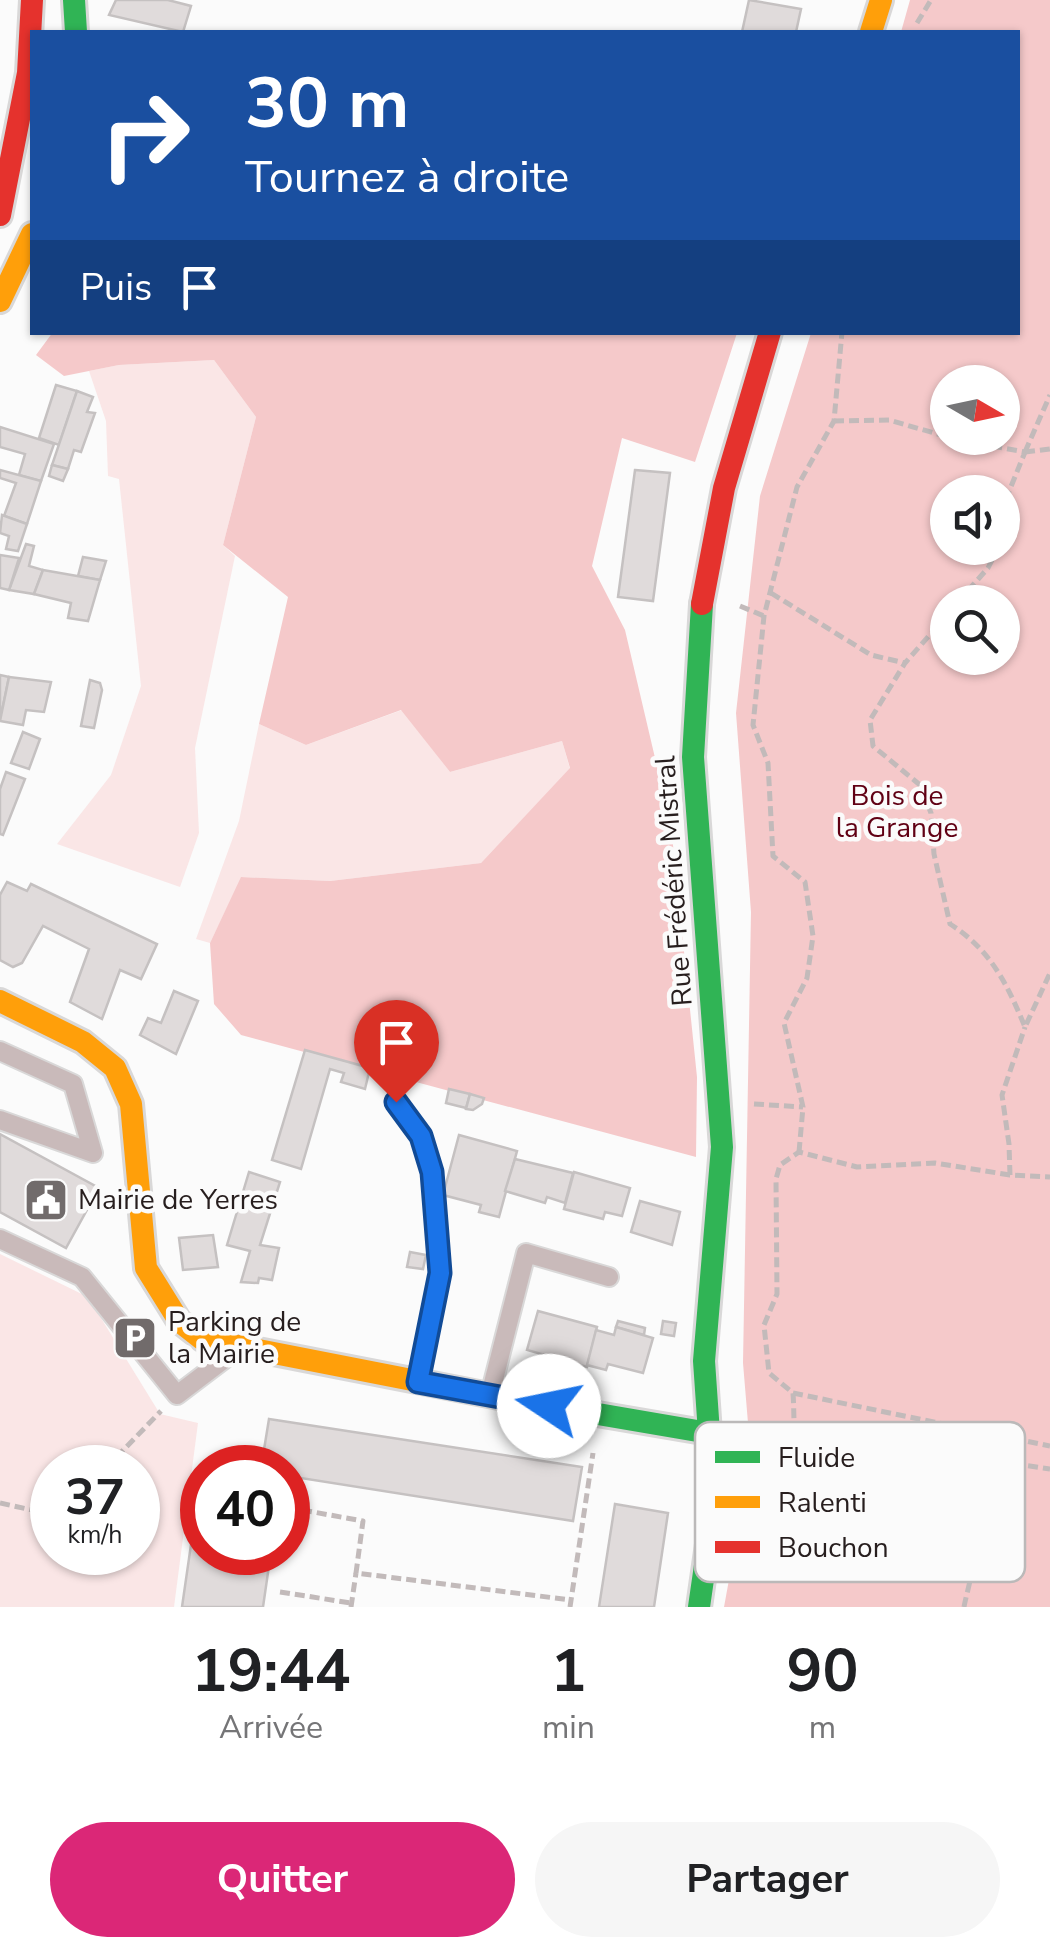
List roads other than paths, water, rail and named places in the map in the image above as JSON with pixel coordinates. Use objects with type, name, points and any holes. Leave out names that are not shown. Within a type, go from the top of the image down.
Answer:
[{"type":"street","points":[[31,30],[32,0]]},
{"type":"street","points":[[74,0],[76,30]]},
{"type":"street","points":[[871,30],[881,0]]},
{"type":"street","points":[[0,215],[30,74]]},
{"type":"street","points":[[0,301],[30,238]]},
{"type":"street","name":"Rue Frédéric Mistral","points":[[708,1422],[704,1360],[722,1147],[693,756],[696,678],[702,603],[724,488],[769,335]]},
{"type":"street","points":[[0,1001],[83,1042],[114,1068],[131,1104],[146,1268],[178,1322],[202,1340],[695,1431]]},
{"type":"street","name":"Rue Frédéric Mistral","points":[[699,1607],[703,1582]]},
{"type":"lane","points":[[0,1052],[72,1084],[93,1153],[0,1120]]},
{"type":"lane","points":[[396,1102],[421,1136],[432,1172],[440,1273],[418,1382]]},
{"type":"lane","points":[[0,1239],[82,1276],[177,1395],[238,1348]]},
{"type":"lane","points":[[490,1396],[526,1253],[609,1277]]},
{"type":"place","name":"Mairie de Yerres","points":[[46,1200]]},
{"type":"place","name":"Parking de la Mairie","points":[[135,1338]]},
{"type":"park label","name":"Bois de la Grange","points":[[897,812]]}]
